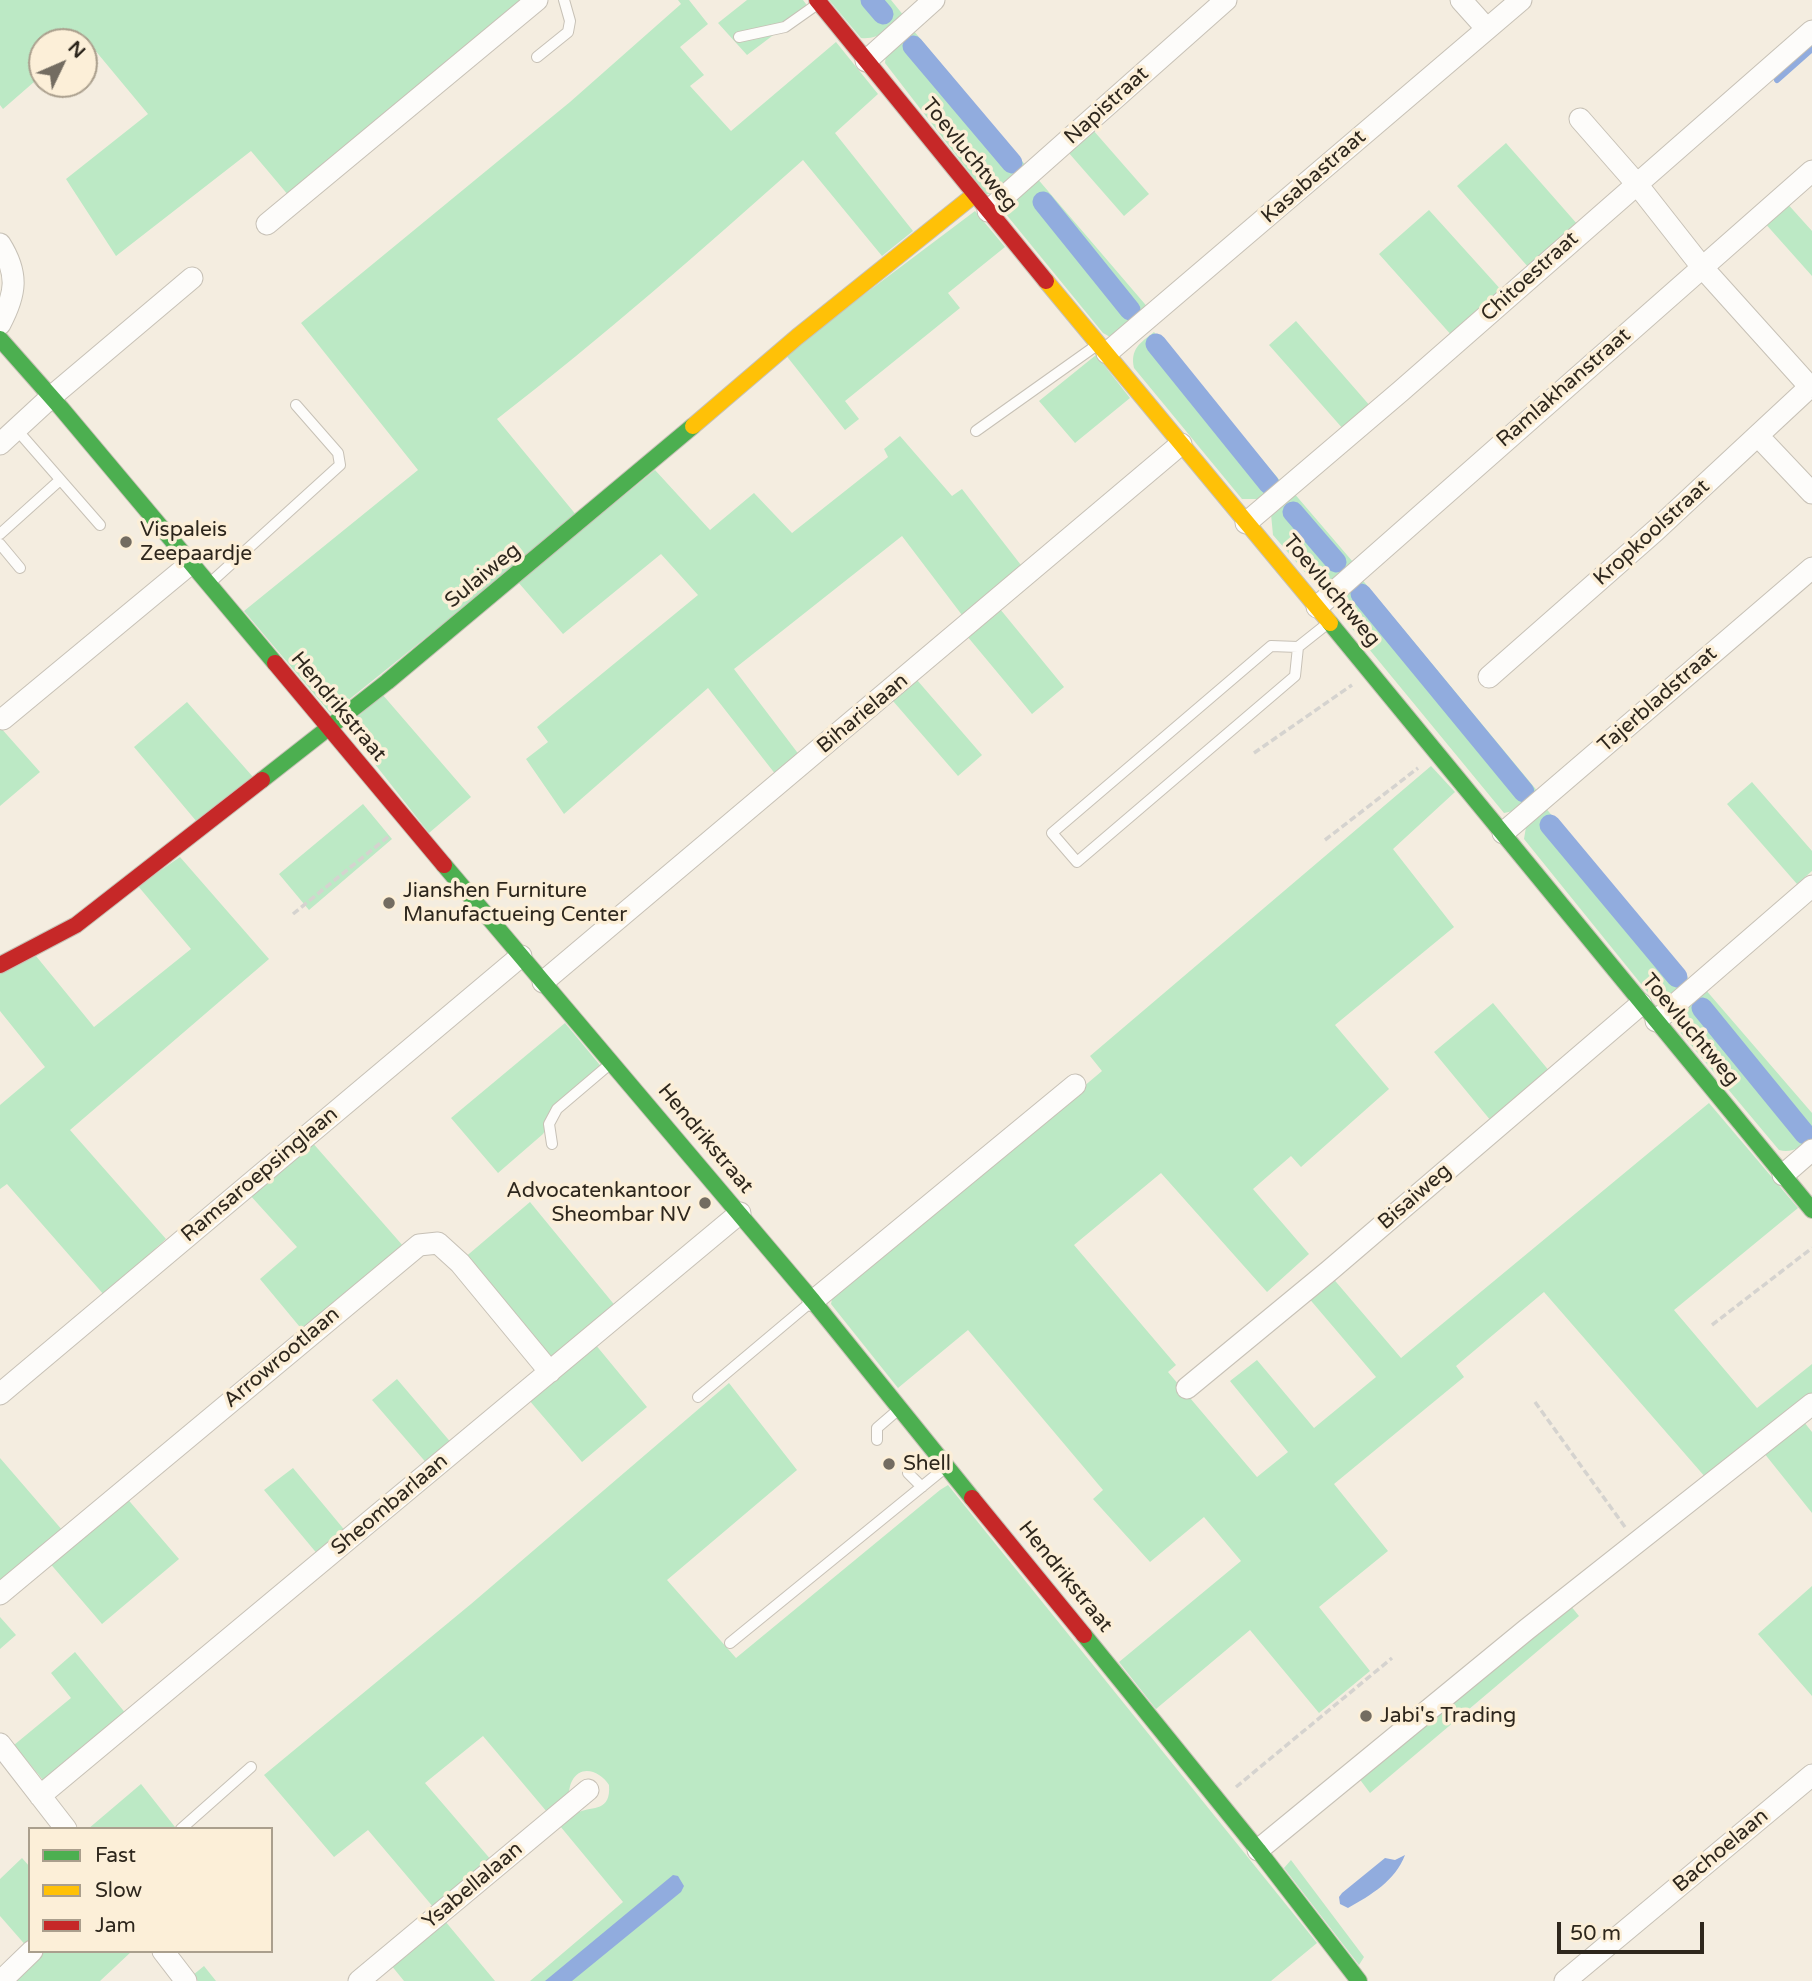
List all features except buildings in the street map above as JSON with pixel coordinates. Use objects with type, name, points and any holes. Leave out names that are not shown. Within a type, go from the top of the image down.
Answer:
[{"type":"street","points":[[267,224],[537,0]]},
{"type":"street","points":[[866,61],[934,0]]},
{"type":"street","name":"Napistraat","points":[[988,211],[1226,0]]},
{"type":"street","points":[[1461,0],[1487,29]]},
{"type":"street","name":"Kasabastraat","points":[[1103,348],[1521,0]]},
{"type":"street","name":"Toevluchtweg","points":[[818,1],[974,195],[1371,672],[1812,1210]]},
{"type":"street","name":"Chitoestraat","points":[[1246,523],[1812,31]]},
{"type":"street","points":[[1580,119],[1636,183],[1702,267],[1811,386]]},
{"type":"street","name":"Ramlakhanstraat","points":[[1323,614],[1702,267],[1812,171]]},
{"type":"street","name":"Sulaiweg","points":[[0,965],[76,925],[387,682],[581,522],[797,337],[974,195]]},
{"type":"street","points":[[0,244],[9,262],[13,286],[13,301],[0,324]]},
{"type":"street","points":[[0,444],[51,397],[192,278]]},
{"type":"street","name":"Hendrikstraat","points":[[0,339],[901,1407],[1258,1850],[1359,1981]]},
{"type":"street","name":"Kropkoolstraat","points":[[1489,677],[1656,531],[1811,386]]},
{"type":"street","points":[[1758,436],[1812,493]]},
{"type":"street","name":"Biharielaan","points":[[543,982],[1181,444]]},
{"type":"street","points":[[3,719],[190,564]]},
{"type":"street","name":"Tajerbladstraat","points":[[1503,833],[1812,568]]},
{"type":"street","points":[[1656,1021],[1812,886]]},
{"type":"street","name":"Ramsaroepsinglaan","points":[[0,1394],[521,956]]},
{"type":"street","name":"Bisaiweg","points":[[1187,1388],[1329,1271],[1641,1004]]},
{"type":"street","points":[[813,1301],[1075,1085]]},
{"type":"street","points":[[1783,1175],[1812,1150]]},
{"type":"street","name":"Sheombarlaan","points":[[40,1796],[740,1213]]},
{"type":"street","name":"Arrowrootlaan","points":[[0,1594],[419,1245],[438,1243],[460,1263],[550,1373]]},
{"type":"street","points":[[1258,1850],[1812,1404]]},
{"type":"street","points":[[0,1744],[64,1827]]},
{"type":"street","name":"Bachoelaan","points":[[1565,1981],[1812,1775]]},
{"type":"street","name":"Ysabellalaan","points":[[359,1981],[588,1790]]},
{"type":"street","points":[[1,1981],[30,1953]]},
{"type":"street","points":[[165,1953],[186,1981]]},
{"type":"lane","points":[[537,57],[568,32],[570,21],[564,0]]},
{"type":"lane","points":[[739,37],[785,27],[818,1]]},
{"type":"lane","points":[[976,431],[1103,348]]},
{"type":"lane","points":[[208,585],[340,465],[338,453],[296,405]]},
{"type":"lane","points":[[17,430],[100,526]]},
{"type":"lane","points":[[0,534],[60,480]]},
{"type":"lane","points":[[0,544],[20,568]]},
{"type":"lane","points":[[1298,647],[1271,646],[1052,833],[1077,862],[1295,676],[1298,647],[1323,614]]},
{"type":"lane","points":[[552,1144],[549,1124],[557,1110],[612,1062]]},
{"type":"lane","points":[[698,1397],[813,1301]]},
{"type":"lane","points":[[877,1440],[877,1428],[901,1407]]},
{"type":"lane","points":[[730,1643],[948,1465]]},
{"type":"lane","points":[[908,1474],[922,1487]]},
{"type":"lane","points":[[183,1827],[251,1767]]},
{"type":"path","points":[[1254,753],[1371,672]]},
{"type":"path","points":[[1325,840],[1437,754]]},
{"type":"path","points":[[293,914],[407,821]]},
{"type":"path","points":[[1712,1325],[1812,1248]]},
{"type":"path","points":[[1535,1402],[1636,1543]]},
{"type":"path","points":[[1218,1801],[1392,1658]]},
{"type":"green space","points":[[0,0],[524,0],[289,196],[251,151],[116,256],[66,179],[148,114],[98,54],[98,28],[28,28],[28,87],[3,109],[0,105]]},
{"type":"green space","points":[[678,0],[689,0],[708,24],[680,47],[704,75],[690,86],[731,131],[836,42],[878,94],[835,133],[913,231],[882,256],[803,160],[614,324],[497,419],[577,516],[331,714],[244,611],[418,470],[301,323],[570,102],[681,4]]},
{"type":"green space","points":[[747,0],[803,0],[809,8],[747,55],[718,23]]},
{"type":"green space","points":[[829,0],[891,0],[904,16],[880,35],[861,38]]},
{"type":"green space","points":[[913,30],[1027,167],[992,194],[986,194],[885,63],[886,54]]},
{"type":"green space","points":[[1093,130],[1149,194],[1124,216],[1068,152]]},
{"type":"green space","points":[[1506,143],[1578,225],[1529,268],[1457,186]]},
{"type":"green space","points":[[1036,177],[1150,310],[1112,338],[1103,333],[1005,213],[1007,206]]},
{"type":"green space","points":[[1785,201],[1812,231],[1812,276],[1763,221]]},
{"type":"green space","points":[[1429,210],[1503,292],[1453,337],[1379,254]]},
{"type":"green space","points":[[975,211],[1005,247],[948,293],[960,308],[845,401],[859,419],[845,430],[785,354]]},
{"type":"green space","points":[[1296,321],[1371,407],[1344,430],[1269,345]]},
{"type":"green space","points":[[1154,332],[1282,483],[1259,499],[1242,499],[1134,368],[1135,351],[1140,343]]},
{"type":"green space","points":[[1096,355],[1130,398],[1075,443],[1039,401]]},
{"type":"green space","points":[[900,436],[952,496],[962,489],[1024,569],[965,619],[902,536],[734,669],[800,756],[776,775],[708,688],[564,814],[526,759],[548,742],[537,727],[698,595],[661,554],[563,634],[518,582],[655,470],[710,530],[754,493],[792,533],[888,457],[884,449]]},
{"type":"green space","points":[[1293,492],[1353,562],[1326,584],[1316,585],[1273,535],[1271,514]]},
{"type":"green space","points":[[1360,577],[1539,793],[1518,810],[1504,813],[1336,609],[1337,602]]},
{"type":"green space","points":[[1000,609],[1064,687],[1032,714],[967,636]]},
{"type":"green space","points":[[917,680],[982,755],[958,776],[893,701]]},
{"type":"green space","points":[[382,694],[471,797],[429,833],[349,731],[351,723]]},
{"type":"green space","points":[[187,702],[253,777],[197,822],[134,747]]},
{"type":"green space","points":[[0,727],[40,772],[0,806]]},
{"type":"green space","points":[[1431,766],[1455,792],[1393,849],[1454,927],[1335,1025],[1389,1089],[1301,1167],[1291,1156],[1253,1189],[1309,1254],[1267,1292],[1161,1173],[1074,1245],[1176,1365],[1168,1372],[1257,1477],[1288,1452],[1230,1381],[1257,1360],[1314,1428],[1376,1377],[1307,1296],[1331,1276],[1401,1358],[1709,1103],[1798,1208],[1674,1310],[1757,1408],[1812,1364],[1812,1395],[1706,1478],[1544,1292],[1456,1366],[1464,1377],[1334,1484],[1388,1551],[1319,1607],[1370,1671],[1319,1713],[1250,1630],[1156,1709],[1119,1662],[1241,1561],[1204,1517],[1150,1562],[1093,1499],[1103,1490],[968,1330],[898,1388],[831,1304],[832,1299],[1102,1071],[1090,1056]]},
{"type":"green space","points":[[1752,782],[1812,851],[1812,871],[1797,884],[1727,804]]},
{"type":"green space","points":[[363,804],[392,839],[309,910],[279,874]]},
{"type":"green space","points":[[1544,806],[1691,982],[1669,997],[1654,1000],[1524,839],[1526,827]]},
{"type":"green space","points":[[180,857],[269,959],[70,1130],[166,1239],[104,1295],[7,1184],[0,1189],[0,1105],[45,1067],[0,1011],[0,973],[36,956],[94,1027],[191,949],[138,886]]},
{"type":"green space","points":[[1705,989],[1812,1113],[1812,1138],[1801,1146],[1788,1151],[1779,1150],[1681,1033],[1684,1014]]},
{"type":"green space","points":[[1493,1003],[1555,1078],[1496,1127],[1434,1052]]},
{"type":"green space","points":[[565,1023],[604,1070],[555,1112],[543,1134],[498,1173],[451,1118]]},
{"type":"green space","points":[[311,1141],[404,1247],[304,1332],[260,1279],[297,1247],[249,1194]]},
{"type":"green space","points":[[530,1202],[617,1308],[560,1357],[547,1358],[463,1259]]},
{"type":"green space","points":[[595,1344],[647,1407],[582,1462],[529,1400]]},
{"type":"green space","points":[[397,1379],[453,1445],[429,1466],[372,1400]]},
{"type":"green space","points":[[729,1383],[797,1470],[667,1580],[736,1658],[948,1485],[1317,1943],[1271,1981],[530,1981],[623,1902],[560,1826],[576,1813],[604,1804],[609,1794],[609,1785],[596,1773],[580,1772],[572,1781],[566,1797],[547,1812],[483,1736],[425,1783],[492,1861],[434,1908],[368,1830],[334,1857],[264,1775],[471,1604]]},
{"type":"green space","points":[[1804,1422],[1812,1432],[1812,1513],[1764,1453]]},
{"type":"green space","points":[[0,1458],[63,1531],[0,1585]]},
{"type":"green space","points":[[293,1468],[347,1533],[319,1556],[264,1490]]},
{"type":"green space","points":[[125,1496],[179,1559],[102,1624],[48,1561]]},
{"type":"green space","points":[[1812,1586],[1812,1696],[1758,1634]]},
{"type":"green space","points":[[1570,1605],[1579,1616],[1370,1793],[1358,1777]]},
{"type":"green space","points":[[0,1617],[16,1635],[0,1649]]},
{"type":"green space","points":[[75,1652],[127,1715],[43,1780],[14,1745],[71,1698],[51,1673]]},
{"type":"green space","points":[[141,1784],[175,1827],[90,1827]]},
{"type":"green space","points":[[22,1858],[28,1865],[28,1948],[0,1916],[0,1879]]},
{"type":"green space","points":[[1291,1860],[1364,1957],[1359,1965],[1284,1868]]},
{"type":"green space","points":[[445,1921],[495,1981],[404,1981],[391,1965]]},
{"type":"green space","points":[[38,1953],[130,1953],[100,1981],[15,1981]]},
{"type":"green space","points":[[204,1966],[216,1981],[198,1981],[193,1975]]},
{"type":"water","points":[[1405,1855],[1389,1880],[1374,1892],[1348,1908],[1340,1904],[1339,1897],[1342,1893],[1385,1858],[1395,1860]]},
{"type":"water","points":[[673,1875],[678,1876],[684,1886],[681,1892],[572,1981],[545,1981]]},
{"type":"waterway","points":[[871,0],[883,14]]},
{"type":"waterway","points":[[913,46],[1012,163]]},
{"type":"waterway","points":[[1777,80],[1812,49]]},
{"type":"waterway","points":[[1043,202],[1130,310]]},
{"type":"waterway","points":[[1156,344],[1269,484]]},
{"type":"waterway","points":[[1293,512],[1336,562]]},
{"type":"waterway","points":[[1361,594],[1524,792]]},
{"type":"waterway","points":[[1550,825],[1677,977]]},
{"type":"waterway","points":[[1702,1008],[1805,1134]]},
{"type":"traffic: fast","points":[[0,339],[275,663]]},
{"type":"traffic: fast","points":[[262,780],[387,682],[693,426]]},
{"type":"traffic: fast","points":[[1330,623],[1812,1210]]},
{"type":"traffic: fast","points":[[444,865],[813,1301],[972,1498]]},
{"type":"traffic: fast","points":[[1084,1635],[1258,1850],[1359,1981]]},
{"type":"traffic: slow","points":[[693,426],[797,337],[974,195]]},
{"type":"traffic: slow","points":[[1046,281],[1330,623]]},
{"type":"traffic: jam","points":[[817,0],[1046,281]]},
{"type":"traffic: jam","points":[[275,663],[444,865]]},
{"type":"traffic: jam","points":[[0,965],[76,925],[262,780]]},
{"type":"traffic: jam","points":[[972,1498],[1084,1635]]},
{"type":"place","name":"Vispaleis Zeepaardje","points":[[126,542]]},
{"type":"place","name":"Jianshen Furniture Manufactueing Center","points":[[389,903]]},
{"type":"place","name":"Advocatenkantoor Sheombar NV","points":[[705,1203]]},
{"type":"place","name":"Shell","points":[[889,1464]]},
{"type":"place","name":"Jabi's Trading","points":[[1366,1716]]}]
